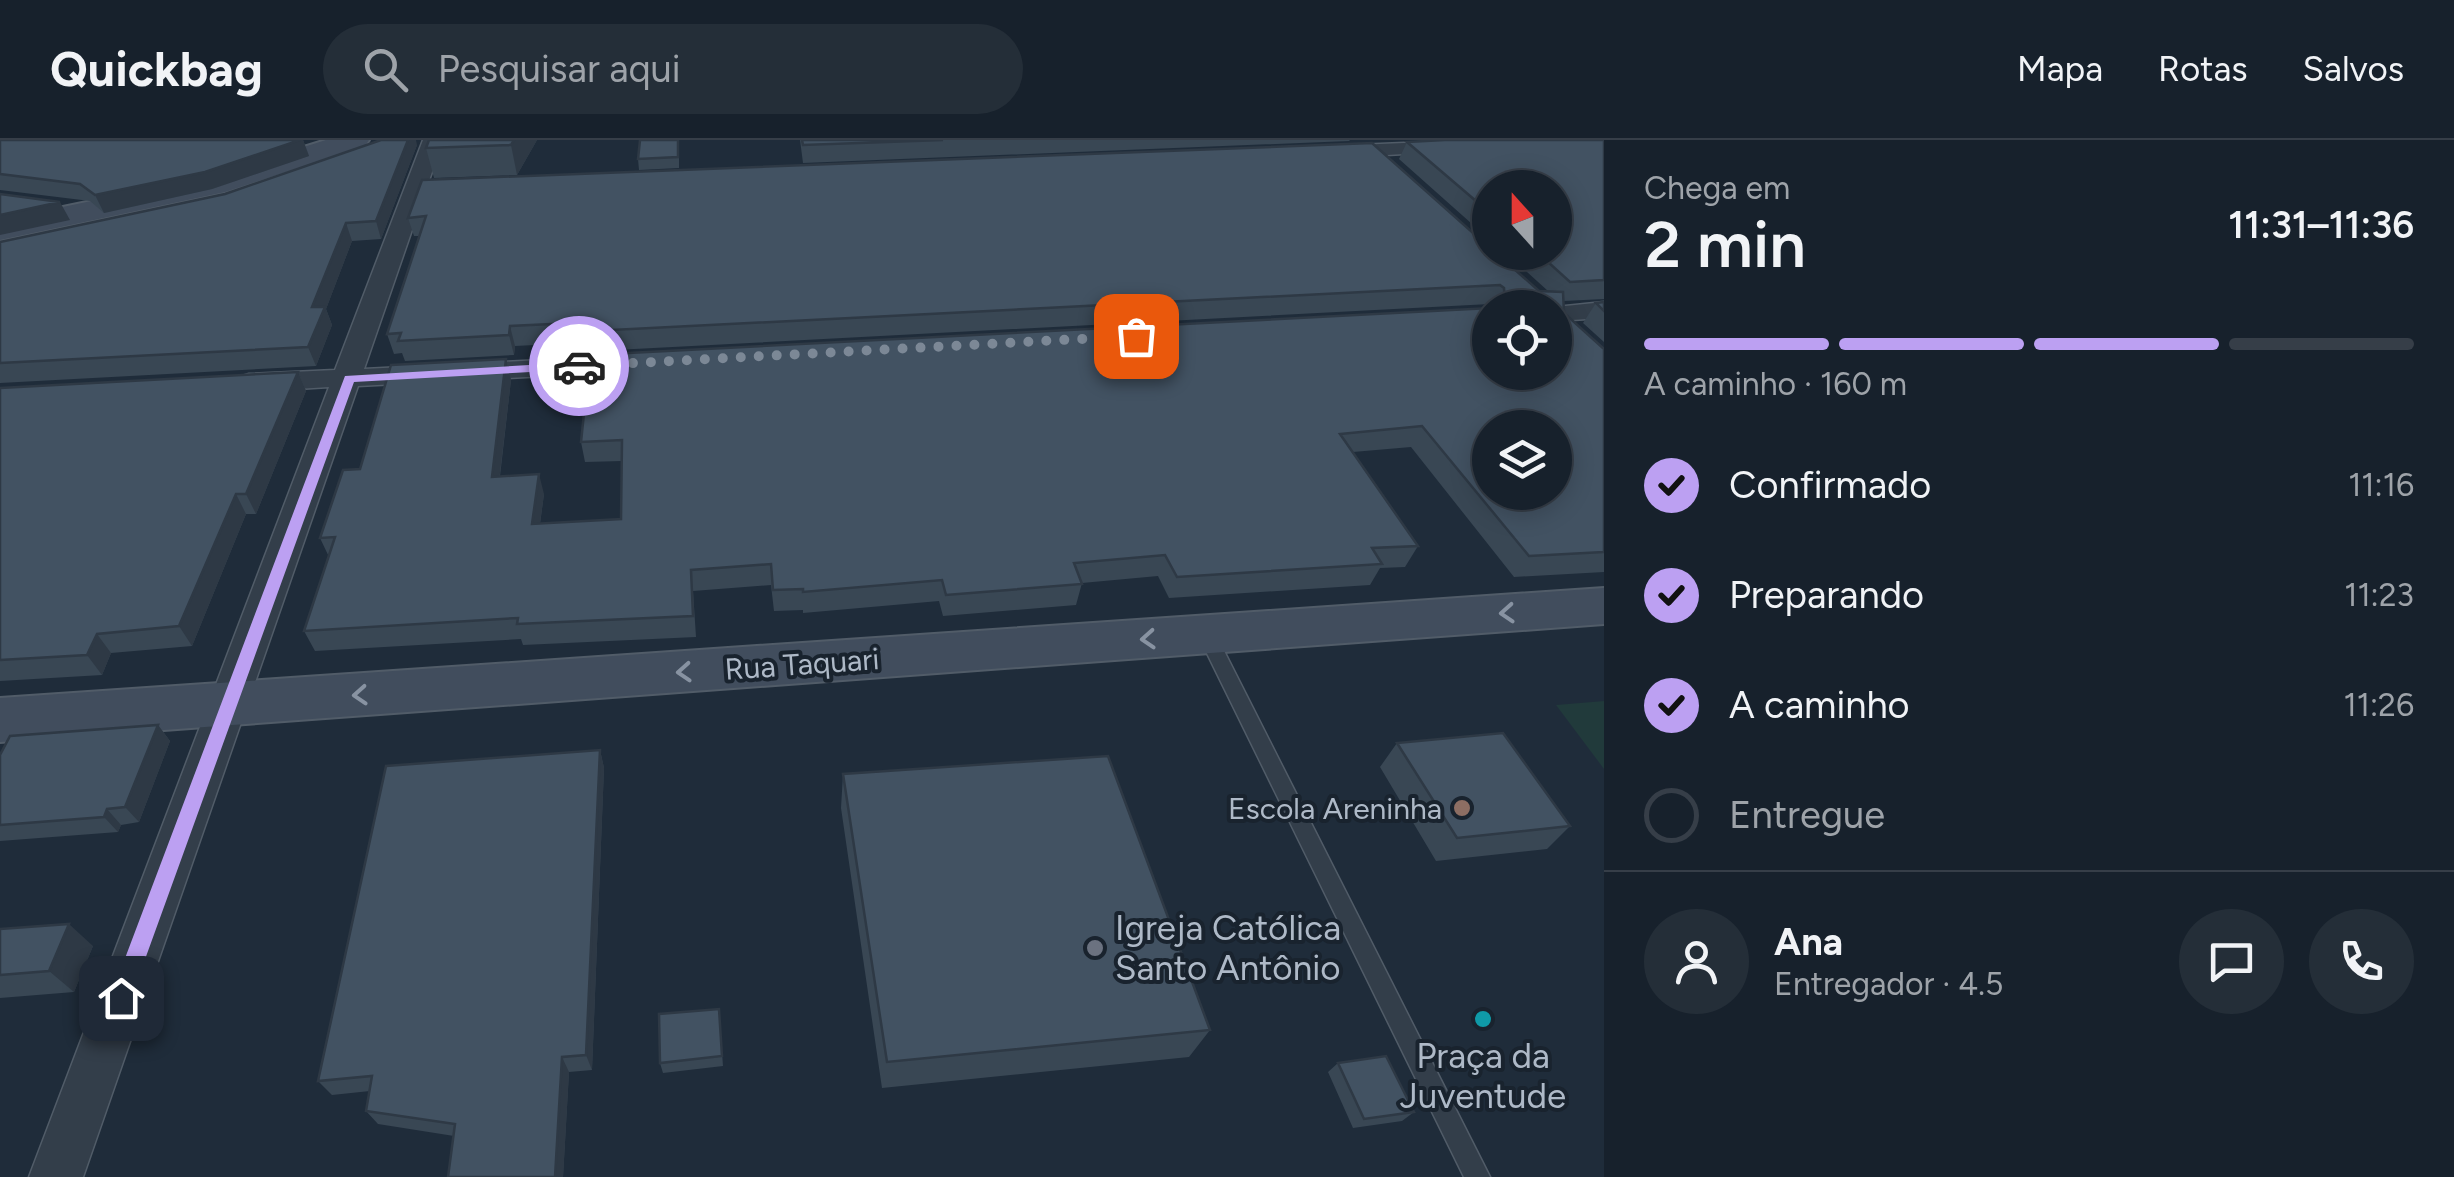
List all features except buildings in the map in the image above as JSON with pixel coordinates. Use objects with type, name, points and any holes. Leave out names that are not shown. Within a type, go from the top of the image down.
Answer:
[{"type":"street","points":[[56,1177],[226,705],[349,378],[428,188],[433,140]]},
{"type":"street","points":[[280,142],[344,144]]},
{"type":"street","points":[[0,230],[214,186],[344,144]]},
{"type":"street","points":[[0,249],[221,200],[385,144]]},
{"type":"street","points":[[1312,152],[1366,145],[1468,146]]},
{"type":"street","points":[[1366,145],[1401,176]]},
{"type":"street","points":[[18,202],[89,212]]},
{"type":"street","points":[[1572,313],[1604,310]]},
{"type":"street","points":[[1572,330],[1580,338]]},
{"type":"street","points":[[213,385],[664,362]]},
{"type":"street","name":"Rua Taquari","points":[[0,720],[1604,606]]},
{"type":"lane","points":[[1206,634],[1476,1177]]},
{"type":"green space","points":[[1604,701],[1604,769],[1556,705]]},
{"type":"way so far","points":[[579,366],[1136,336]]},
{"type":"place","name":"Escola Areninha","points":[[1462,808]]},
{"type":"place","name":"Igreja Católica Santo Antônio","points":[[1095,948]]},
{"type":"place","name":"Praça da Juventude","points":[[1483,1019]]},
{"type":"route","points":[[121,998],[349,378],[579,366]]}]
